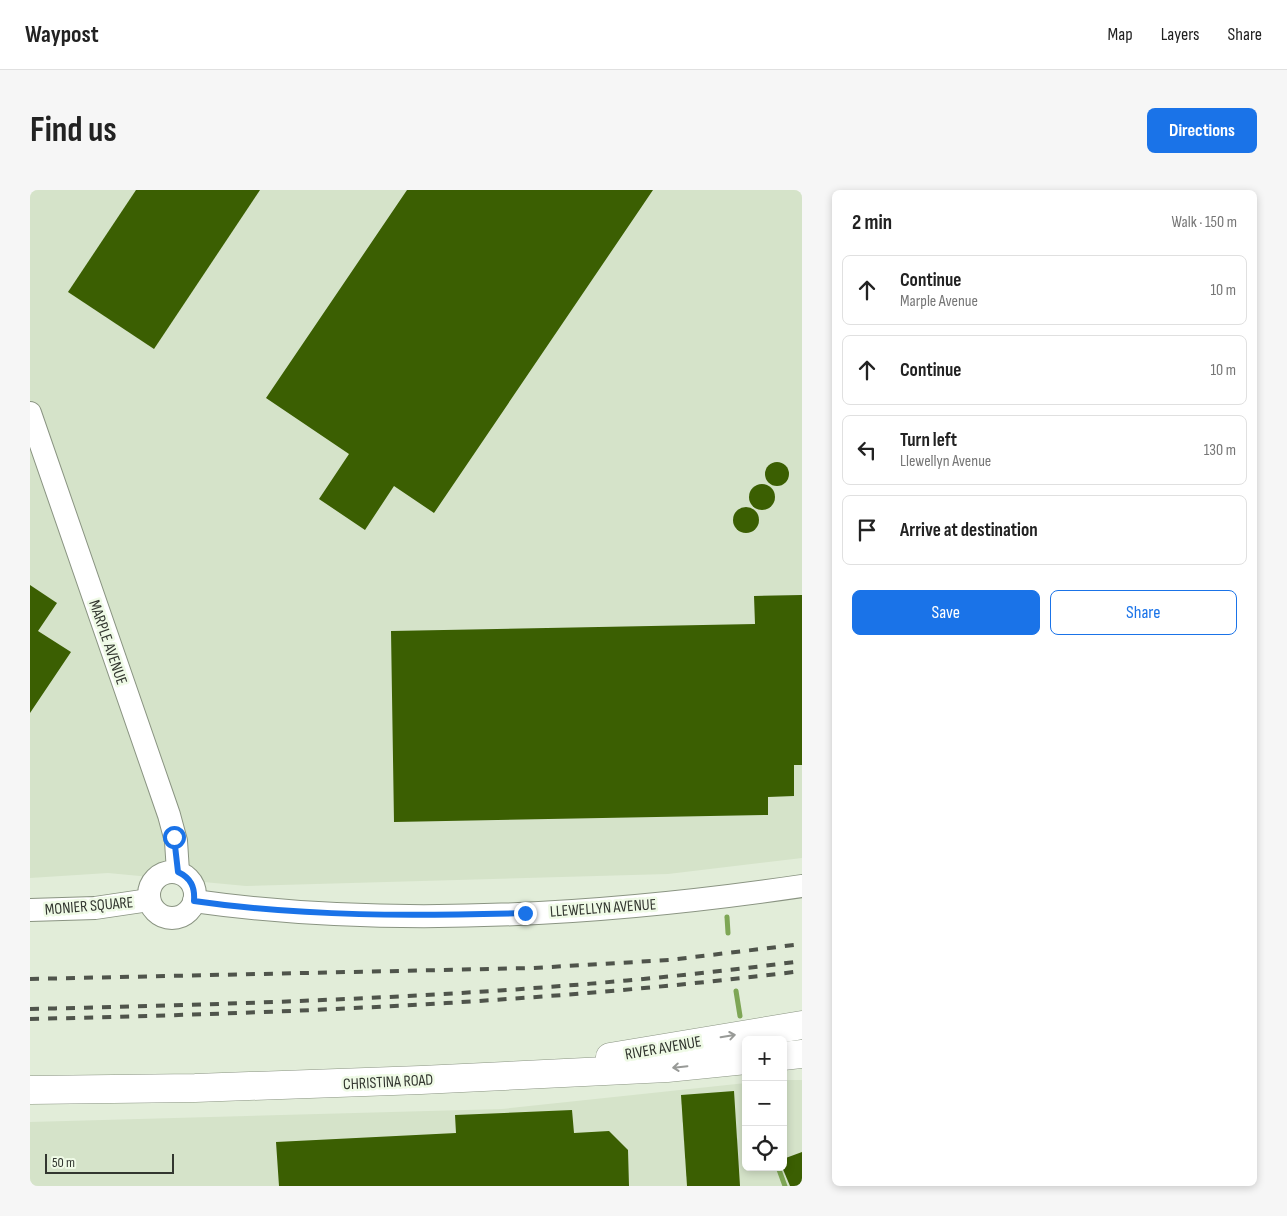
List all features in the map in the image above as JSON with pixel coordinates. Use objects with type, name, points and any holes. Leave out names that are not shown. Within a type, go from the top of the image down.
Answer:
[{"type":"main road","name":"RIVER AVENUE","points":[[526,1074],[664,1046],[802,1025]]},
{"type":"main road","points":[[787,1056],[802,1054]]},
{"type":"main road","name":"CHRISTINA ROAD","points":[[30,1090],[281,1085],[668,1068],[742,1060]]},
{"type":"street","name":"MARPLE AVENUE","points":[[30,413],[169,815],[176,841],[178,872]]},
{"type":"street","points":[[178,872],[190,880],[194,887],[194,901],[187,912],[181,916],[168,918],[155,912],[149,900],[148,892],[156,878],[163,874],[178,872]]},
{"type":"street","name":"LLEWELLYN AVENUE","points":[[194,901],[278,911],[424,916],[622,907],[731,897],[802,886]]},
{"type":"street","name":"MONIER SQUARE","points":[[30,910],[95,908],[149,900]]},
{"type":"shaded area","points":[[30,190],[802,190],[802,858],[668,874],[246,886],[108,873],[30,878]]},
{"type":"shaded area","points":[[787,1080],[802,1080],[802,1186],[30,1186],[30,1122],[502,1109],[742,1083],[742,1171],[787,1171]]},
{"type":"building","points":[[136,190],[260,190],[154,349],[68,292]]},
{"type":"building","points":[[407,190],[653,190],[434,513],[394,486],[365,530],[319,499],[349,454],[266,398]]},
{"type":"building","points":[[777,462],[786,465],[789,474],[786,483],[777,486],[768,483],[765,474],[768,465]]},
{"type":"building","points":[[762,484],[771,488],[775,497],[771,506],[762,510],[753,506],[749,497],[753,488]]},
{"type":"building","points":[[746,507],[755,511],[759,520],[755,529],[746,533],[737,529],[733,520],[737,511]]},
{"type":"building","points":[[30,585],[57,603],[38,631],[71,652],[30,713]]},
{"type":"building","points":[[802,595],[802,765],[794,765],[794,796],[768,797],[768,815],[394,822],[391,631],[755,624],[754,596]]},
{"type":"building","points":[[734,1091],[740,1186],[687,1186],[681,1095]]},
{"type":"building","points":[[572,1110],[574,1133],[609,1131],[628,1150],[629,1186],[279,1186],[276,1142],[456,1133],[455,1115]]},
{"type":"building","points":[[802,1152],[802,1186],[790,1186],[784,1171],[787,1171],[787,1158]]},
{"type":"waterway","points":[[727,917],[728,933]]},
{"type":"waterway","points":[[736,991],[740,1016]]},
{"type":"waterway","points":[[779,1171],[785,1186]]},
{"type":"railway","points":[[30,979],[533,968],[669,960],[802,944]]},
{"type":"railway","points":[[30,1009],[417,996],[610,982],[802,961]]},
{"type":"railway","points":[[30,1019],[417,1005],[609,991],[802,971]]},
{"type":"route","points":[[174,837],[176,841],[178,872],[190,880],[194,887],[194,901],[278,911],[323,914],[424,916],[525,913]]}]
